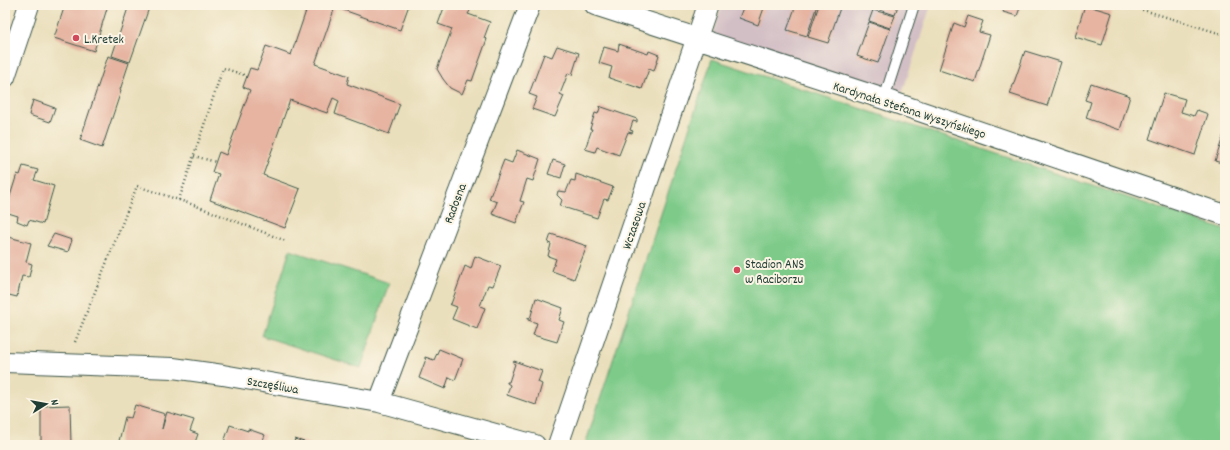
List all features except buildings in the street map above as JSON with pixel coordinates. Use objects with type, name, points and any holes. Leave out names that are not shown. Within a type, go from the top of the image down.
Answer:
[{"type":"street","points":[[5,77],[29,5]]},
{"type":"street","name":"Radosna","points":[[379,402],[530,5]]},
{"type":"street","name":"Kardynała Stefana Wyszyńskiego","points":[[595,5],[884,99],[1225,215]]},
{"type":"street","name":"Wczasowa","points":[[558,445],[708,5]]},
{"type":"street","name":"Szczęśliwa","points":[[5,362],[172,368],[222,375],[379,402],[535,445]]},
{"type":"lane","points":[[884,99],[914,5]]},
{"type":"path","points":[[1127,5],[1225,35]]},
{"type":"path","points":[[179,200],[223,68],[247,76]]},
{"type":"path","points":[[194,156],[216,162]]},
{"type":"path","points":[[67,364],[137,186],[286,240]]},
{"type":"shaded area","points":[[722,5],[931,5],[900,100],[711,38]]},
{"type":"green space","points":[[712,59],[1225,230],[1225,445],[585,445]]},
{"type":"green space","points":[[290,250],[389,283],[361,368],[262,336]]},
{"type":"place","name":"L.Kretek","points":[[76,38]]},
{"type":"place","name":"Stadion ANS w Raciborzu","points":[[737,270]]}]
